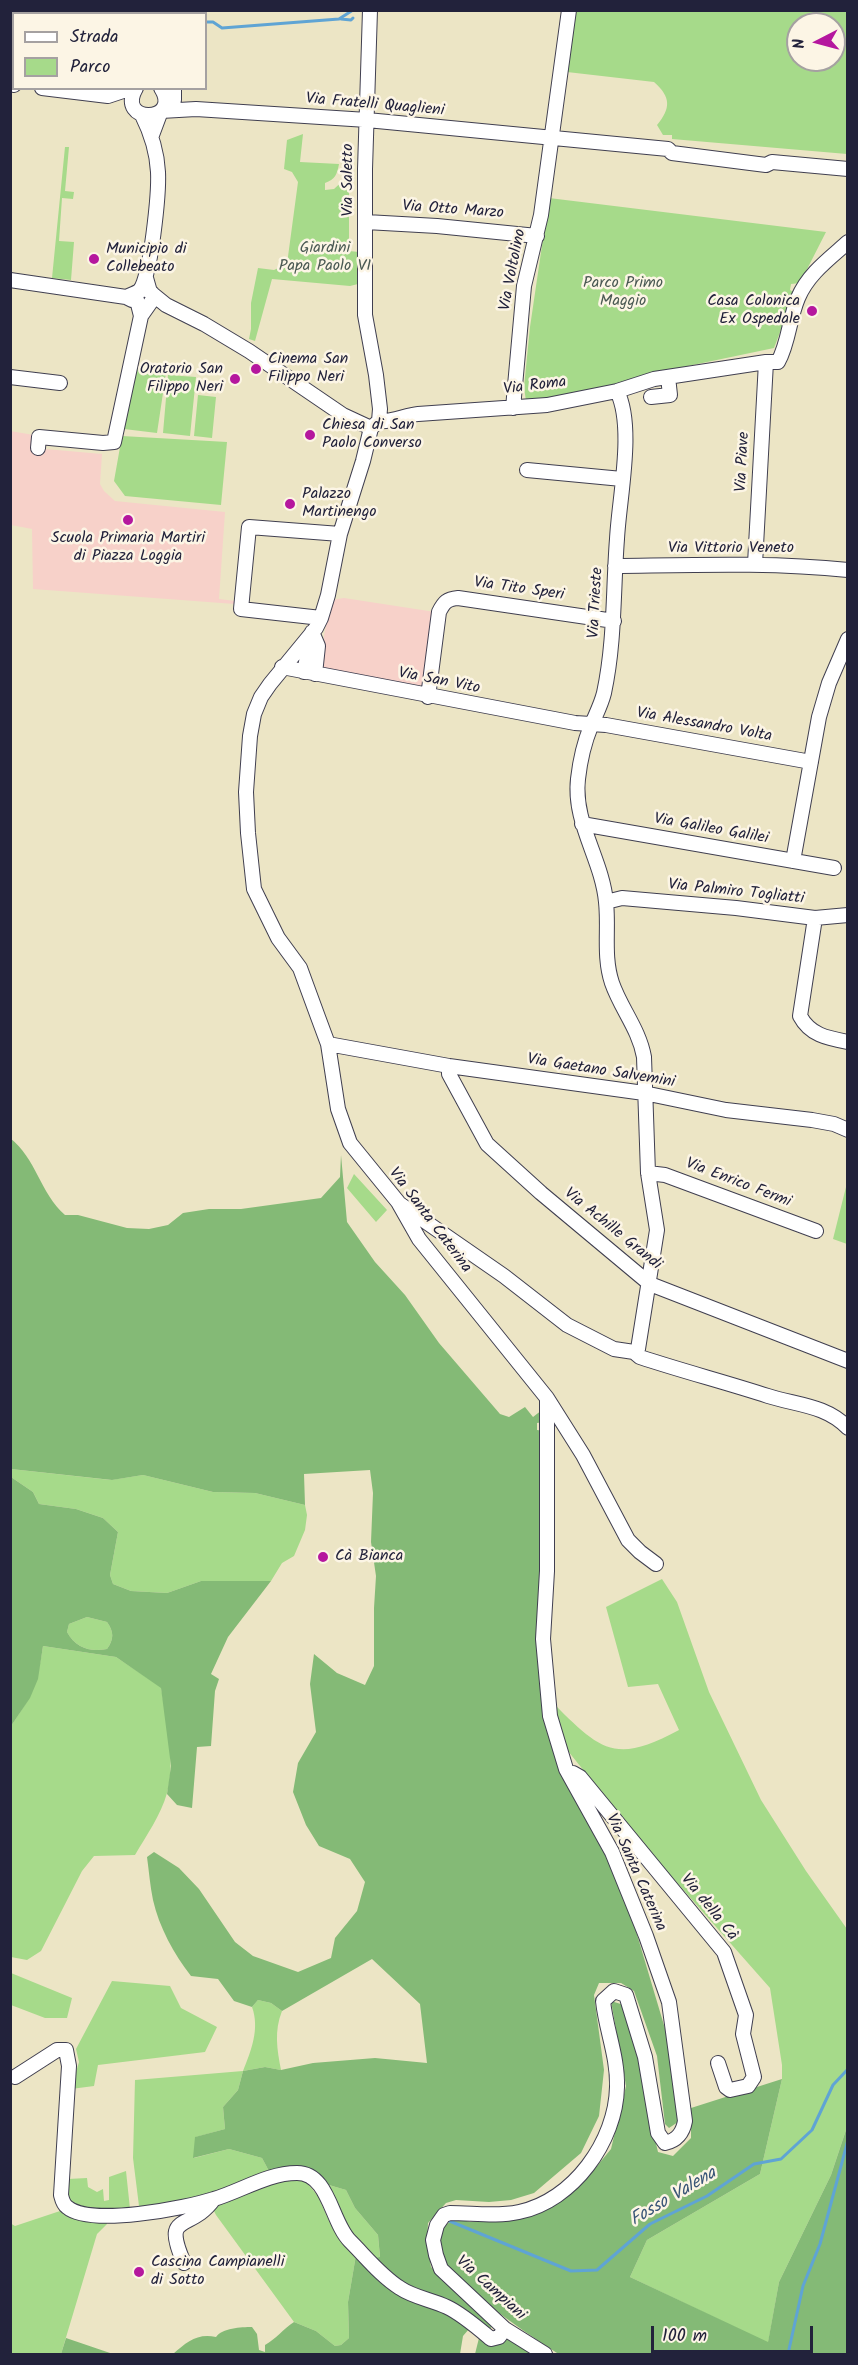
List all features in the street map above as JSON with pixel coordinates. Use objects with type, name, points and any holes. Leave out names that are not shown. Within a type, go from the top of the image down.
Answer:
[{"type":"street","name":"Via Saletto","points":[[282,668],[321,618],[328,595],[334,534],[363,461],[380,409],[365,315],[370,10]]},
{"type":"street","points":[[552,138],[569,10]]},
{"type":"street","points":[[58,90],[108,96],[138,111]]},
{"type":"street","points":[[108,96],[128,90]]},
{"type":"street","points":[[38,448],[39,437],[114,442],[141,297],[158,182],[152,135],[132,97],[134,90]]},
{"type":"street","name":"Via Fratelli Quaglieni","points":[[168,92],[196,109]]},
{"type":"street","points":[[152,135],[168,92]]},
{"type":"street","name":"Via Fratelli Quaglieni","points":[[138,111],[152,116],[161,111],[196,109],[367,120],[668,149],[673,146],[767,157],[772,162],[848,169]]},
{"type":"street","name":"Via Voltolino","points":[[513,408],[524,286],[537,236],[552,138]]},
{"type":"street","name":"Via Otto Marzo","points":[[366,222],[437,226],[537,236]]},
{"type":"street","points":[[766,362],[778,362],[784,350],[797,299],[811,276],[848,242]]},
{"type":"street","points":[[10,280],[141,297],[166,305],[204,324],[343,415],[375,424]]},
{"type":"street","name":"Via Roma","points":[[375,424],[404,415],[547,405],[617,391],[668,377],[766,362]]},
{"type":"street","name":"Via Piave","points":[[755,564],[766,362]]},
{"type":"street","points":[[10,377],[60,383]]},
{"type":"street","points":[[651,397],[670,395],[668,377]]},
{"type":"street","name":"Via Trieste","points":[[591,725],[600,709],[605,690],[614,621],[615,566],[625,449],[624,410],[617,391]]},
{"type":"street","points":[[527,470],[622,479]]},
{"type":"street","points":[[321,618],[241,609],[249,527],[334,534]]},
{"type":"street","name":"Via Vittorio Veneto","points":[[615,566],[755,564],[803,565],[848,570]]},
{"type":"street","name":"Via Tito Speri","points":[[428,697],[438,622],[443,603],[449,599],[458,598],[614,621]]},
{"type":"street","points":[[310,673],[318,646],[312,632]]},
{"type":"street","points":[[793,861],[822,706],[848,639]]},
{"type":"street","name":"Via San Vito","points":[[282,668],[428,697],[591,725]]},
{"type":"street","name":"Via Santa Caterina","points":[[282,668],[261,697],[254,714],[250,736],[246,792],[251,872],[254,889],[266,917],[300,968],[328,1044],[338,1109],[350,1143],[398,1202],[419,1239],[547,1398],[583,1455],[628,1540],[656,1564]]},
{"type":"street","points":[[591,725],[583,747],[578,781],[578,803],[582,824],[601,875],[605,896],[606,960],[612,984],[640,1040],[644,1057],[648,1173],[657,1230],[638,1349],[634,1352]]},
{"type":"street","name":"Via Alessandro Volta","points":[[591,725],[606,725],[811,762]]},
{"type":"street","name":"Via Galileo Galilei","points":[[582,824],[834,868]]},
{"type":"street","name":"Via Palmiro Togliatti","points":[[605,896],[815,918],[848,915]]},
{"type":"street","points":[[815,918],[800,1016],[806,1028],[824,1037],[848,1042]]},
{"type":"street","name":"Via Gaetano Salvemini","points":[[328,1044],[449,1066],[644,1093],[726,1110],[812,1120],[834,1124],[848,1130]]},
{"type":"street","points":[[332,1068],[339,1054],[350,1048]]},
{"type":"street","name":"Via Achille Grandi","points":[[449,1066],[449,1074],[487,1144],[541,1193],[650,1284],[848,1361]]},
{"type":"street","name":"Via Enrico Fermi","points":[[648,1173],[665,1174],[816,1231]]},
{"type":"street","points":[[398,1202],[504,1276],[567,1325],[614,1349],[634,1352],[640,1357],[682,1370],[815,1407],[842,1422],[848,1428]]},
{"type":"street","name":"Via Santa Caterina","points":[[547,1398],[547,1571],[543,1639],[550,1716],[566,1769],[612,1852],[646,1936],[669,2002],[685,2121],[683,2132],[673,2140],[665,2142],[658,2133],[645,2057],[626,1995],[614,1991],[606,1997]]},
{"type":"street","name":"Via della Cà","points":[[566,1769],[580,1777],[724,1952],[746,2015],[743,2034],[752,2063],[754,2077],[752,2083],[730,2090],[726,2087],[718,2063]]},
{"type":"street","name":"Via Campiani","points":[[545,2355],[505,2329],[441,2269],[433,2240],[441,2213],[520,2212],[548,2201],[589,2166],[603,2144],[612,2116],[617,2088],[615,2058],[603,2001],[606,1997]]},
{"type":"street","points":[[15,2078],[57,2050],[66,2050],[69,2066],[61,2195],[66,2207],[100,2217],[188,2206],[284,2175],[298,2173],[310,2176],[325,2190],[333,2215],[344,2235],[400,2289],[449,2308],[491,2339],[499,2337],[505,2329]]},
{"type":"street","points":[[184,2263],[174,2240],[176,2229],[180,2224],[199,2215],[214,2199]]},
{"type":"shaded area","name":"Scuola Primaria Martiri di Piazza Loggia","points":[[10,431],[34,435],[34,448],[102,454],[100,484],[115,501],[225,512],[219,599],[235,601],[235,604],[33,589],[32,529],[11,525]]},
{"type":"shaded area","points":[[344,598],[435,612],[423,686],[322,670],[324,636],[331,600]]},
{"type":"green space","points":[[574,11],[847,11],[847,154],[672,139],[672,135],[663,135],[657,125],[665,113],[667,103],[664,93],[654,82],[567,72]]},
{"type":"green space","name":"Giardini Papa Paolo VI","points":[[303,134],[300,162],[339,164],[335,176],[325,183],[325,190],[334,189],[349,175],[349,251],[359,252],[358,284],[350,286],[272,279],[255,341],[249,339],[251,303],[258,268],[274,270],[287,264],[298,182],[292,172],[284,169],[287,140]]},
{"type":"green space","points":[[65,147],[69,147],[65,191],[74,192],[73,199],[62,198],[59,241],[74,242],[71,280],[52,278]]},
{"type":"green space","name":"Parco Primo Maggio","points":[[549,198],[826,232],[800,283],[791,284],[790,290],[795,293],[774,348],[645,375],[589,393],[526,401],[524,387],[530,327]]},
{"type":"green space","points":[[134,369],[166,373],[157,433],[124,429]]},
{"type":"green space","points":[[168,375],[196,377],[190,436],[163,433]]},
{"type":"green space","points":[[198,395],[216,397],[212,438],[194,436]]},
{"type":"green space","points":[[122,436],[227,442],[221,505],[125,496],[114,481]]},
{"type":"green space","points":[[10,1138],[26,1155],[50,1196],[65,1215],[78,1215],[127,1228],[149,1229],[168,1225],[183,1213],[209,1209],[241,1209],[321,1198],[340,1177],[341,1155],[347,1222],[375,1262],[405,1295],[439,1343],[500,1414],[509,1417],[525,1407],[533,1417],[542,1410],[544,1422],[537,1423],[537,1430],[544,1431],[539,1548],[545,1712],[630,1911],[666,2032],[678,2122],[669,2128],[665,2124],[657,2056],[634,1991],[621,1983],[599,1983],[594,1995],[604,2070],[599,2116],[581,2153],[534,2193],[511,2200],[489,2202],[456,2200],[446,2203],[428,2223],[427,2244],[431,2267],[494,2325],[487,2331],[441,2298],[400,2281],[373,2259],[380,2257],[378,2235],[355,2208],[346,2190],[329,2185],[308,2168],[270,2173],[262,2158],[229,2149],[193,2158],[195,2137],[225,2129],[223,2107],[238,2090],[243,2071],[265,2067],[281,2070],[313,2063],[375,2058],[427,2063],[420,2004],[372,1959],[282,2011],[271,2003],[258,2000],[252,2007],[234,2001],[218,1979],[191,1976],[185,1968],[159,1920],[150,1884],[147,1857],[154,1852],[179,1868],[199,1889],[235,1942],[253,1956],[298,1972],[331,1958],[335,1938],[357,1911],[365,1882],[350,1859],[319,1846],[306,1825],[293,1792],[298,1763],[316,1732],[310,1684],[314,1654],[337,1673],[365,1685],[374,1666],[376,1576],[371,1542],[373,1493],[370,1470],[304,1474],[305,1505],[255,1493],[213,1492],[143,1475],[112,1480],[11,1469]]},
{"type":"green space","points":[[354,1174],[387,1210],[376,1222],[347,1188]]},
{"type":"green space","points":[[847,1183],[847,1244],[833,1239]]},
{"type":"green space","points":[[11,1469],[111,1480],[143,1475],[213,1492],[255,1493],[305,1505],[307,1515],[305,1530],[294,1556],[282,1563],[271,1581],[201,1581],[167,1593],[131,1591],[113,1584],[110,1575],[118,1532],[103,1518],[76,1509],[39,1504],[33,1492],[11,1477]]},
{"type":"green space","points":[[11,1477],[33,1492],[39,1504],[76,1509],[103,1518],[118,1532],[110,1575],[113,1584],[131,1591],[167,1593],[201,1581],[271,1581],[228,1637],[211,1674],[219,1679],[215,1691],[211,1746],[197,1747],[192,1808],[177,1805],[167,1794],[171,1766],[161,1688],[116,1657],[43,1646],[38,1679],[30,1698],[11,1726]],"holes":[[[87,1617],[107,1622],[112,1636],[107,1649],[84,1648],[67,1632],[69,1624]]]},
{"type":"green space","points":[[662,1579],[677,1602],[709,1692],[761,1800],[806,1871],[847,1929],[847,2127],[831,2175],[779,2282],[768,2343],[630,2277],[647,2240],[760,2174],[782,2079],[782,2065],[770,1988],[641,1842],[568,1751],[553,1703],[584,1732],[610,1747],[623,1749],[639,1747],[679,1730],[658,1684],[628,1687],[606,1607]]},
{"type":"green space","points":[[87,1617],[107,1622],[112,1636],[107,1649],[84,1648],[67,1632],[69,1624]]},
{"type":"green space","points":[[43,1646],[116,1657],[161,1687],[171,1768],[170,1781],[161,1809],[135,1855],[94,1856],[82,1871],[41,1951],[27,1960],[11,1957],[11,1726],[33,1689]]},
{"type":"green space","points":[[11,1973],[72,1998],[67,2018],[45,2018],[11,2005]]},
{"type":"green space","points":[[112,1981],[170,1986],[181,2008],[217,2027],[205,2052],[98,2065],[94,2086],[71,2089],[79,2062],[76,2049]]},
{"type":"green space","points":[[258,2000],[271,2003],[282,2011],[277,2033],[281,2070],[265,2067],[243,2071],[255,2032],[252,2007]]},
{"type":"green space","points":[[611,2001],[624,2005],[658,2152],[673,2156],[691,2138],[691,2108],[782,2079],[760,2174],[647,2240],[630,2277],[768,2342],[779,2282],[831,2175],[847,2127],[847,2354],[559,2354],[473,2292],[445,2263],[438,2249],[441,2228],[456,2218],[470,2222],[504,2220],[542,2212],[588,2177],[611,2149],[626,2086]]},
{"type":"green space","points":[[243,2071],[238,2090],[223,2107],[225,2129],[196,2137],[194,2158],[229,2149],[262,2158],[270,2173],[191,2198],[142,2209],[139,2206],[133,2158],[135,2080]]},
{"type":"green space","points":[[71,2089],[68,2179],[87,2178],[88,2187],[97,2192],[103,2189],[104,2201],[109,2200],[109,2177],[126,2171],[130,2209],[100,2212],[70,2207],[64,2194]]},
{"type":"green space","points":[[287,2177],[303,2178],[318,2196],[330,2223],[356,2255],[348,2302],[349,2338],[341,2345],[335,2346],[316,2331],[294,2322],[211,2205]]},
{"type":"green space","points":[[329,2185],[346,2190],[355,2208],[378,2235],[380,2258],[373,2259],[352,2234],[340,2215]]},
{"type":"green space","points":[[60,2211],[91,2220],[107,2221],[107,2224],[97,2234],[61,2354],[11,2354],[10,2223],[15,2226]]},
{"type":"green space","points":[[356,2255],[447,2311],[469,2329],[463,2336],[460,2354],[173,2354],[198,2337],[216,2337],[227,2330],[248,2327],[252,2327],[257,2334],[259,2350],[265,2352],[265,2345],[294,2322],[316,2331],[335,2346],[341,2345],[349,2338],[348,2302]]},
{"type":"green space","points":[[511,2337],[535,2354],[475,2354],[479,2338],[503,2341]]},
{"type":"green space","points":[[66,2338],[113,2354],[61,2354]]},
{"type":"waterway","points":[[207,22],[213,22],[222,28],[339,19],[353,10]]},
{"type":"waterway","points":[[341,19],[351,20],[353,18]]},
{"type":"waterway","name":"Fosso Valena","points":[[447,2220],[571,2271],[597,2270],[650,2224],[707,2196],[754,2164],[781,2159],[812,2130],[833,2085],[848,2069]]},
{"type":"waterway","name":"Fosso Valena","points":[[788,2354],[803,2286],[820,2244],[848,2140]]},
{"type":"place","name":"Municipio di Collebeato","points":[[94,259]]},
{"type":"place","name":"Casa Colonica Ex Ospedale","points":[[812,311]]},
{"type":"place","name":"Cinema San Filippo Neri","points":[[256,369]]},
{"type":"place","name":"Oratorio San Filippo Neri","points":[[235,379]]},
{"type":"place","name":"Chiesa di San Paolo Converso","points":[[310,435]]},
{"type":"place","name":"Palazzo Martinengo","points":[[290,504]]},
{"type":"place","name":"Scuola Primaria Martiri di Piazza Loggia","points":[[128,520]]},
{"type":"place","name":"Cà Bianca","points":[[323,1557]]},
{"type":"place","name":"Cascina Campianelli di Sotto","points":[[139,2272]]}]
